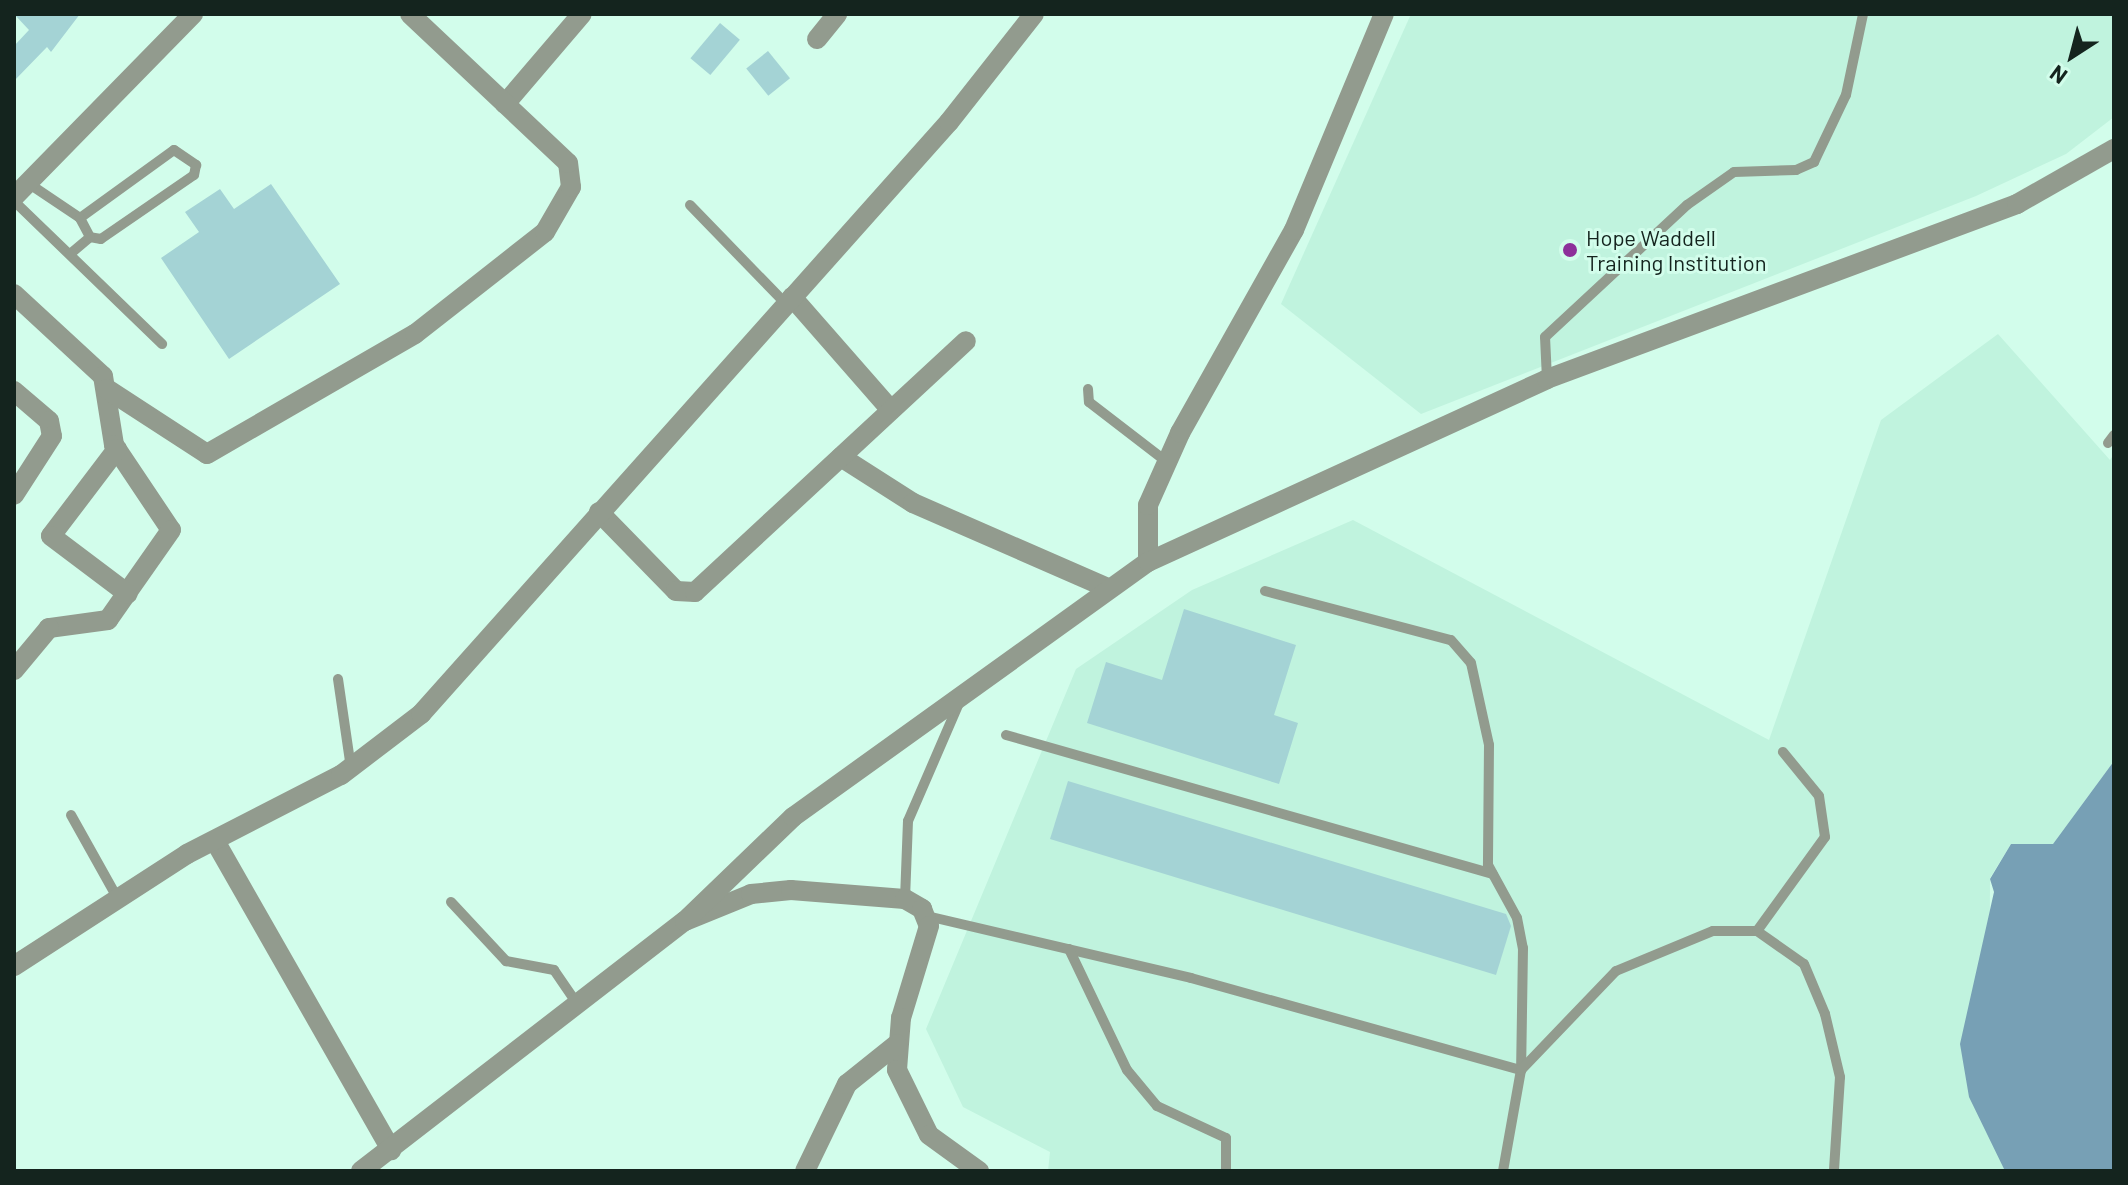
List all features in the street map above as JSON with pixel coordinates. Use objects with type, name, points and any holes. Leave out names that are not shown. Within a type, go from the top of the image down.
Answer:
[{"type":"street","points":[[19,193],[193,14]]},
{"type":"street","points":[[14,294],[107,389],[207,454],[415,334],[545,232],[571,187],[568,163],[410,14]]},
{"type":"street","points":[[505,104],[582,14]]},
{"type":"street","points":[[817,39],[837,14]]},
{"type":"street","points":[[14,966],[215,841],[351,768],[421,714],[789,300],[1034,14]]},
{"type":"street","points":[[1148,562],[1148,505],[1167,462],[1294,230],[1384,14]]},
{"type":"street","points":[[361,1171],[685,921],[793,817],[1148,562],[1547,379],[2017,204],[2114,149]]},
{"type":"street","points":[[789,300],[891,410]]},
{"type":"street","points":[[599,512],[684,596],[966,341]]},
{"type":"street","points":[[14,670],[49,628],[103,623],[128,594],[171,530],[117,449],[107,389]]},
{"type":"street","points":[[14,391],[49,421],[52,436],[14,495]]},
{"type":"street","points":[[117,449],[51,536],[128,594]]},
{"type":"street","points":[[841,457],[913,503],[1108,588]]},
{"type":"street","points":[[215,841],[391,1150]]},
{"type":"street","points":[[685,921],[751,894],[791,890],[905,899],[927,916],[924,954],[897,1044],[914,1116],[945,1151],[979,1171]]},
{"type":"street","points":[[805,1171],[847,1084],[897,1044]]},
{"type":"lane","points":[[1547,379],[1545,337],[1687,205],[1734,172],[1796,170],[1814,162],[1846,95],[1863,14]]},
{"type":"lane","points":[[80,218],[174,150],[187,152],[196,165],[194,175],[101,239],[90,237]]},
{"type":"lane","points":[[19,193],[80,218],[90,237]]},
{"type":"lane","points":[[19,193],[70,254],[162,344]]},
{"type":"lane","points":[[690,205],[789,300]]},
{"type":"lane","points":[[70,254],[90,237]]},
{"type":"lane","points":[[1088,389],[1089,402],[1167,462]]},
{"type":"lane","points":[[1265,591],[1451,640],[1464,650],[1489,745],[1486,845],[1493,874],[1523,948],[1521,1070],[1503,1171]]},
{"type":"lane","points":[[338,679],[351,768]]},
{"type":"lane","points":[[905,899],[908,821],[962,697]]},
{"type":"lane","points":[[1006,735],[1493,874]]},
{"type":"lane","points":[[1757,931],[1825,837],[1819,796],[1783,752]]},
{"type":"lane","points":[[71,815],[118,899]]},
{"type":"lane","points":[[451,902],[491,950],[506,961],[554,970],[578,1005]]},
{"type":"lane","points":[[927,916],[1069,949],[1521,1070]]},
{"type":"lane","points":[[1521,1070],[1616,971],[1713,931],[1757,931],[1804,964],[1825,1014],[1840,1077],[1834,1171]]},
{"type":"lane","points":[[1069,949],[1127,1070],[1157,1106],[1226,1138],[1226,1171]]},
{"type":"shaded area","name":"Hope Waddell Training Institution","points":[[1411,14],[2114,14],[2114,117],[2066,154],[1976,196],[1421,414],[1281,304]]},
{"type":"shaded area","points":[[1998,334],[2110,460],[2114,454],[2114,761],[2053,844],[2011,844],[1990,878],[1989,1133],[2005,1171],[1048,1171],[1050,1152],[963,1107],[926,1029],[1076,669],[1192,590],[1353,520],[1769,740],[1881,420]]},
{"type":"water","points":[[2114,761],[2114,1171],[2005,1171],[1969,1097],[1960,1044],[1994,892],[1990,879],[2011,844],[2053,844]]},
{"type":"building","points":[[14,14],[80,14],[51,52],[47,47],[14,81],[14,46],[29,30]]},
{"type":"building","points":[[720,23],[740,40],[710,75],[690,58]]},
{"type":"building","points":[[768,51],[790,78],[768,96],[746,69]]},
{"type":"building","points":[[271,184],[340,284],[229,359],[161,258],[199,232],[185,212],[220,189],[234,209]]},
{"type":"building","points":[[1184,609],[1296,645],[1274,715],[1298,723],[1279,784],[1087,723],[1106,662],[1162,680]]},
{"type":"building","points":[[1068,781],[1506,914],[1511,926],[1496,975],[1050,839]]},
{"type":"place","name":"Hope Waddell Training Institution","points":[[1570,250]]}]
